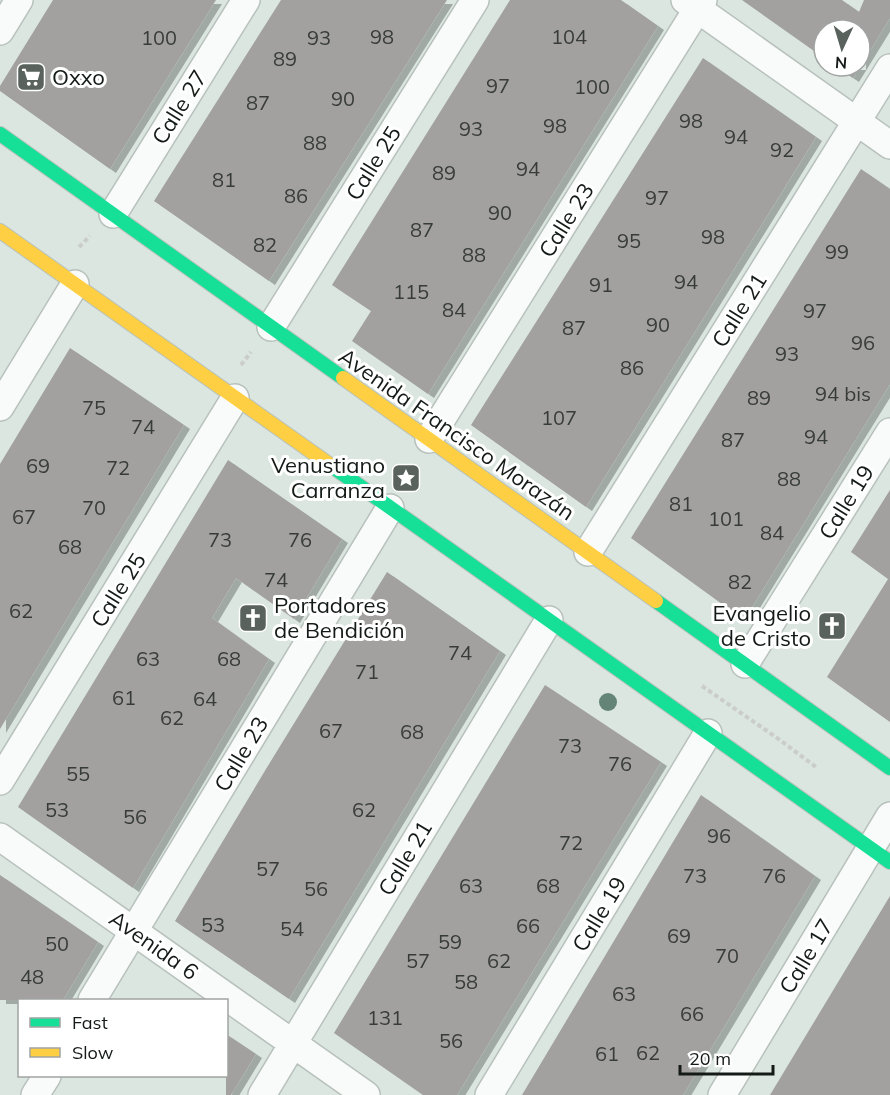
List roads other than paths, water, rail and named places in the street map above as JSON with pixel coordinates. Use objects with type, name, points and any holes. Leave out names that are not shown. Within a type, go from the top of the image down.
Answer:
[{"type":"main road","name":"Avenida Francisco Morazán","points":[[0,134],[890,768]]},
{"type":"main road","points":[[0,231],[880,855]]},
{"type":"street","points":[[0,31],[19,0]]},
{"type":"street","name":"Calle 27","points":[[113,214],[246,0]]},
{"type":"street","name":"Calle 25","points":[[271,327],[475,0]]},
{"type":"street","points":[[695,3],[890,145]]},
{"type":"street","name":"Calle 23","points":[[429,439],[695,3]]},
{"type":"street","name":"Calle 21","points":[[588,552],[890,68]]},
{"type":"street","points":[[0,407],[75,284]]},
{"type":"street","name":"Calle 25","points":[[0,781],[229,394]]},
{"type":"street","name":"Calle 19","points":[[745,664],[890,432]]},
{"type":"street","name":"Calle 23","points":[[93,999],[390,508]]},
{"type":"street","name":"Calle 21","points":[[262,1095],[549,620]]},
{"type":"street","name":"Calle 19","points":[[489,1095],[708,733]]},
{"type":"street","name":"Calle 17","points":[[722,1095],[880,855],[890,816]]},
{"type":"street","name":"Avenida 6","points":[[0,837],[366,1095]]},
{"type":"street","points":[[35,1095],[46,1077]]},
{"type":"place","name":"Oxxo","points":[[31,77]]},
{"type":"place","name":"Venustiano Carranza","points":[[406,478]]},
{"type":"place","name":"Portadores de Bendición","points":[[253,618]]},
{"type":"place","name":"Evangelio de Cristo","points":[[832,626]]}]
